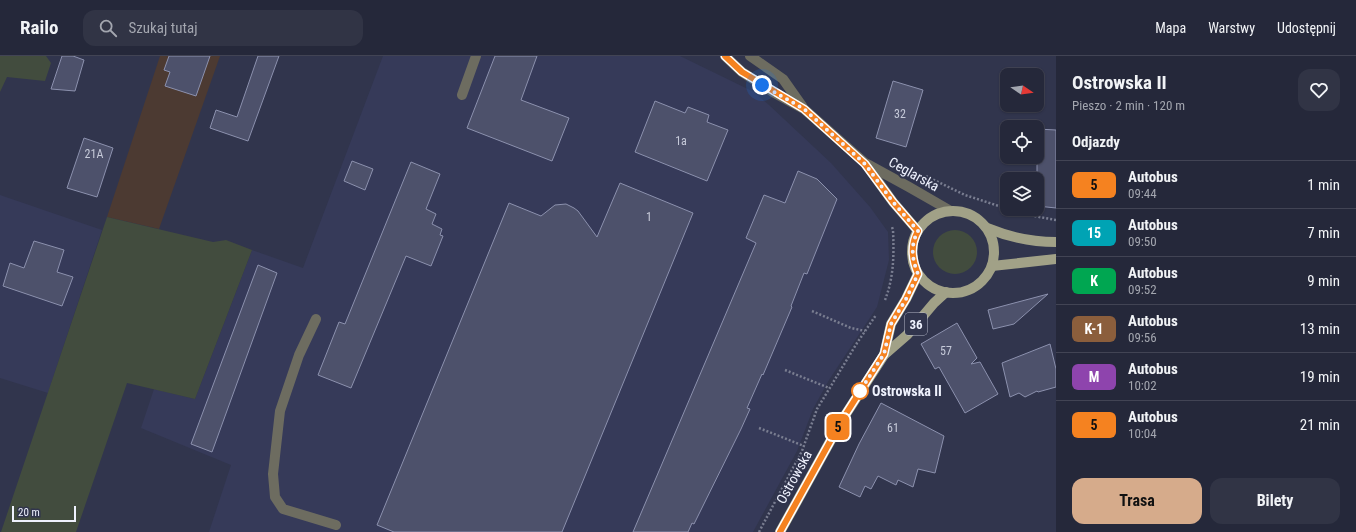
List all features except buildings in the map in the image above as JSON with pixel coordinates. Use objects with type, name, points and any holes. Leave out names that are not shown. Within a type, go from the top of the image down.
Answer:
[{"type":"main road","points":[[949,210],[965,213],[980,220],[987,228],[992,240],[992,266],[986,276],[978,284],[967,290],[946,292],[930,285],[918,274],[913,262],[912,249],[915,237],[924,221],[934,215],[949,210]]},
{"type":"main road","points":[[987,228],[1005,236],[1056,242]]},
{"type":"main road","points":[[992,266],[1056,259]]},
{"type":"main road","name":"Ostrowska","points":[[884,354],[891,324],[906,299],[918,274]]},
{"type":"main road","name":"Ostrowska","points":[[780,532],[842,420],[884,354],[907,335],[934,303],[946,292]]},
{"type":"street","points":[[462,95],[476,56]]},
{"type":"street","name":"Ceglarska","points":[[725,56],[742,72],[804,109],[865,164],[893,202],[918,231]]},
{"type":"street","name":"Ceglarska","points":[[750,56],[783,79],[804,109]]},
{"type":"street","name":"Ceglarska","points":[[865,164],[949,210]]},
{"type":"street","points":[[316,319],[299,355],[280,411],[273,482],[275,496],[283,509],[336,525]]},
{"type":"path","points":[[921,174],[965,195],[1023,214],[1056,220]]},
{"type":"path","points":[[882,306],[889,285],[894,257],[893,230],[890,224]]},
{"type":"path","points":[[812,311],[851,328],[865,331]]},
{"type":"path","points":[[759,532],[804,446],[817,409],[865,331],[878,313]]},
{"type":"path","points":[[785,370],[829,388]]},
{"type":"path","points":[[759,428],[804,446]]},
{"type":"shaded area","points":[[160,56],[220,56],[159,229],[107,217]]},
{"type":"shaded area","points":[[383,56],[680,56],[754,92],[831,163],[870,207],[888,232],[889,260],[877,307],[829,380],[813,409],[797,451],[753,532],[209,532],[231,465],[141,428],[154,389],[195,399],[252,250],[303,268]]},
{"type":"shaded area","points":[[0,195],[102,230],[48,393],[0,378]]},
{"type":"green space","points":[[0,56],[46,56],[51,63],[45,81],[7,77],[0,92]]},
{"type":"green space","points":[[107,217],[213,242],[226,240],[252,250],[195,399],[127,383],[76,532],[1,532]]},
{"type":"green space","points":[[955,230],[967,234],[973,240],[977,252],[973,264],[967,270],[955,274],[943,270],[937,264],[933,252],[937,240],[943,234]]},
{"type":"bus line","name":"5","points":[[725,56],[742,72],[772,92],[804,109],[865,164],[904,216],[918,231],[912,249],[913,262],[918,274],[906,299],[891,324],[884,354],[864,383],[842,420],[780,532]]},
{"type":"place","name":"Ostrowska II","points":[[860,391]]},
{"type":"route","points":[[762,85],[804,109],[865,164],[904,216],[918,231],[912,249],[913,262],[918,274],[906,299],[891,324],[884,354],[859,392],[860,391]]}]
